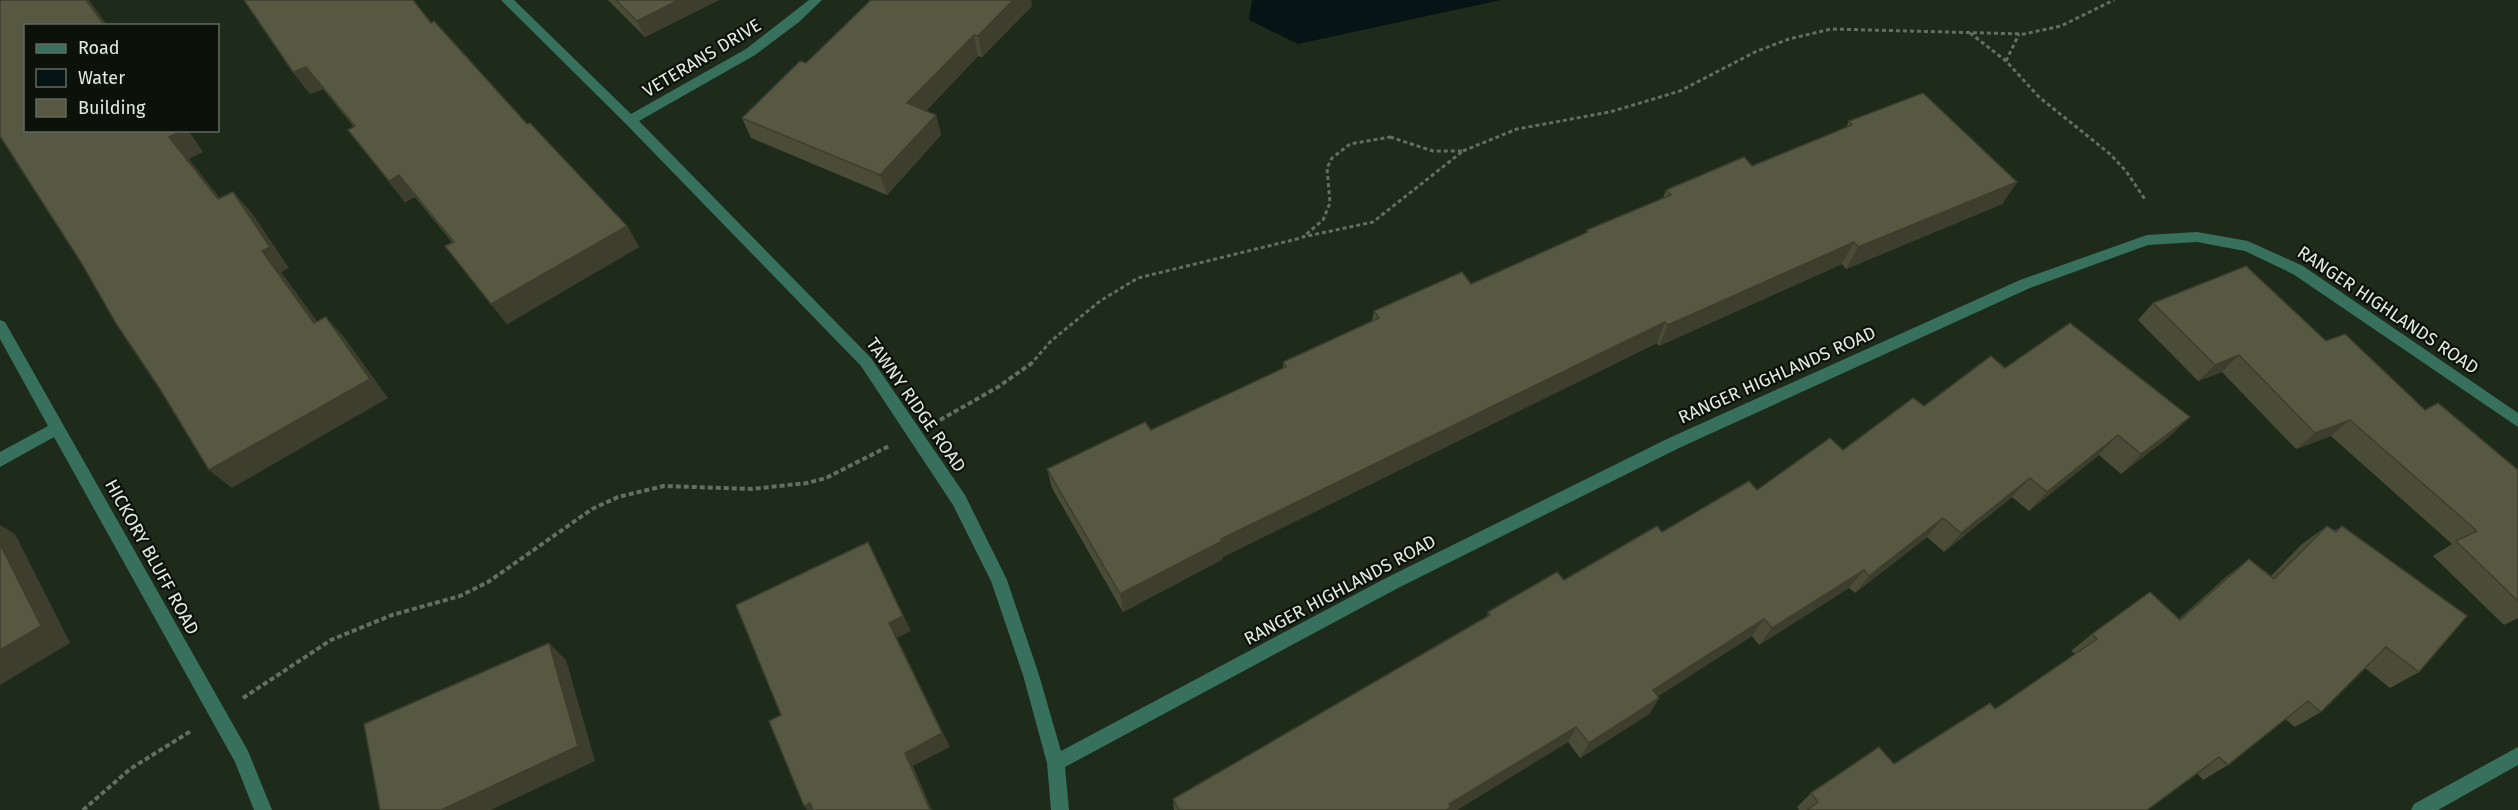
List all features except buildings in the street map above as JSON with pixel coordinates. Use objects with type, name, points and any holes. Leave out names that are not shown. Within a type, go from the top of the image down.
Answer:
[{"type":"street","name":"TAWNY RIDGE ROAD","points":[[507,0],[630,120],[866,362],[959,500],[999,580],[1031,675],[1056,763],[1059,810]]},
{"type":"street","name":"VETERANS DRIVE","points":[[630,120],[730,66],[786,28],[816,0]]},
{"type":"street","name":"RANGER HIGHLANDS ROAD","points":[[1056,763],[1392,583],[1674,443],[2025,284],[2147,240],[2197,237],[2218,240],[2248,246],[2288,265],[2518,421]]},
{"type":"street","name":"HICKORY BLUFF ROAD","points":[[0,326],[242,756],[263,810]]},
{"type":"street","points":[[0,460],[57,428]]},
{"type":"street","points":[[2420,810],[2518,756]]},
{"type":"path","points":[[1463,151],[1433,152],[1390,137],[1350,144],[1332,158],[1327,168],[1329,203],[1323,220],[1303,237],[1373,222],[1463,151],[1517,129],[1610,112],[1680,91],[1755,52],[1789,39],[1831,29],[2019,33],[2061,26],[2114,0]]},
{"type":"path","points":[[1968,32],[2006,61],[2039,97],[2110,154],[2126,171],[2146,201]]},
{"type":"path","points":[[2006,61],[2019,33]]},
{"type":"path","points":[[914,433],[998,387],[1033,363],[1051,341],[1100,301],[1138,278],[1301,238]]},
{"type":"path","points":[[83,810],[130,769],[331,640],[392,615],[460,596],[488,582],[592,509],[618,497],[664,486],[752,489],[807,483],[826,478],[898,441]]},
{"type":"water","points":[[1252,0],[1501,0],[1298,44],[1249,20]]}]
